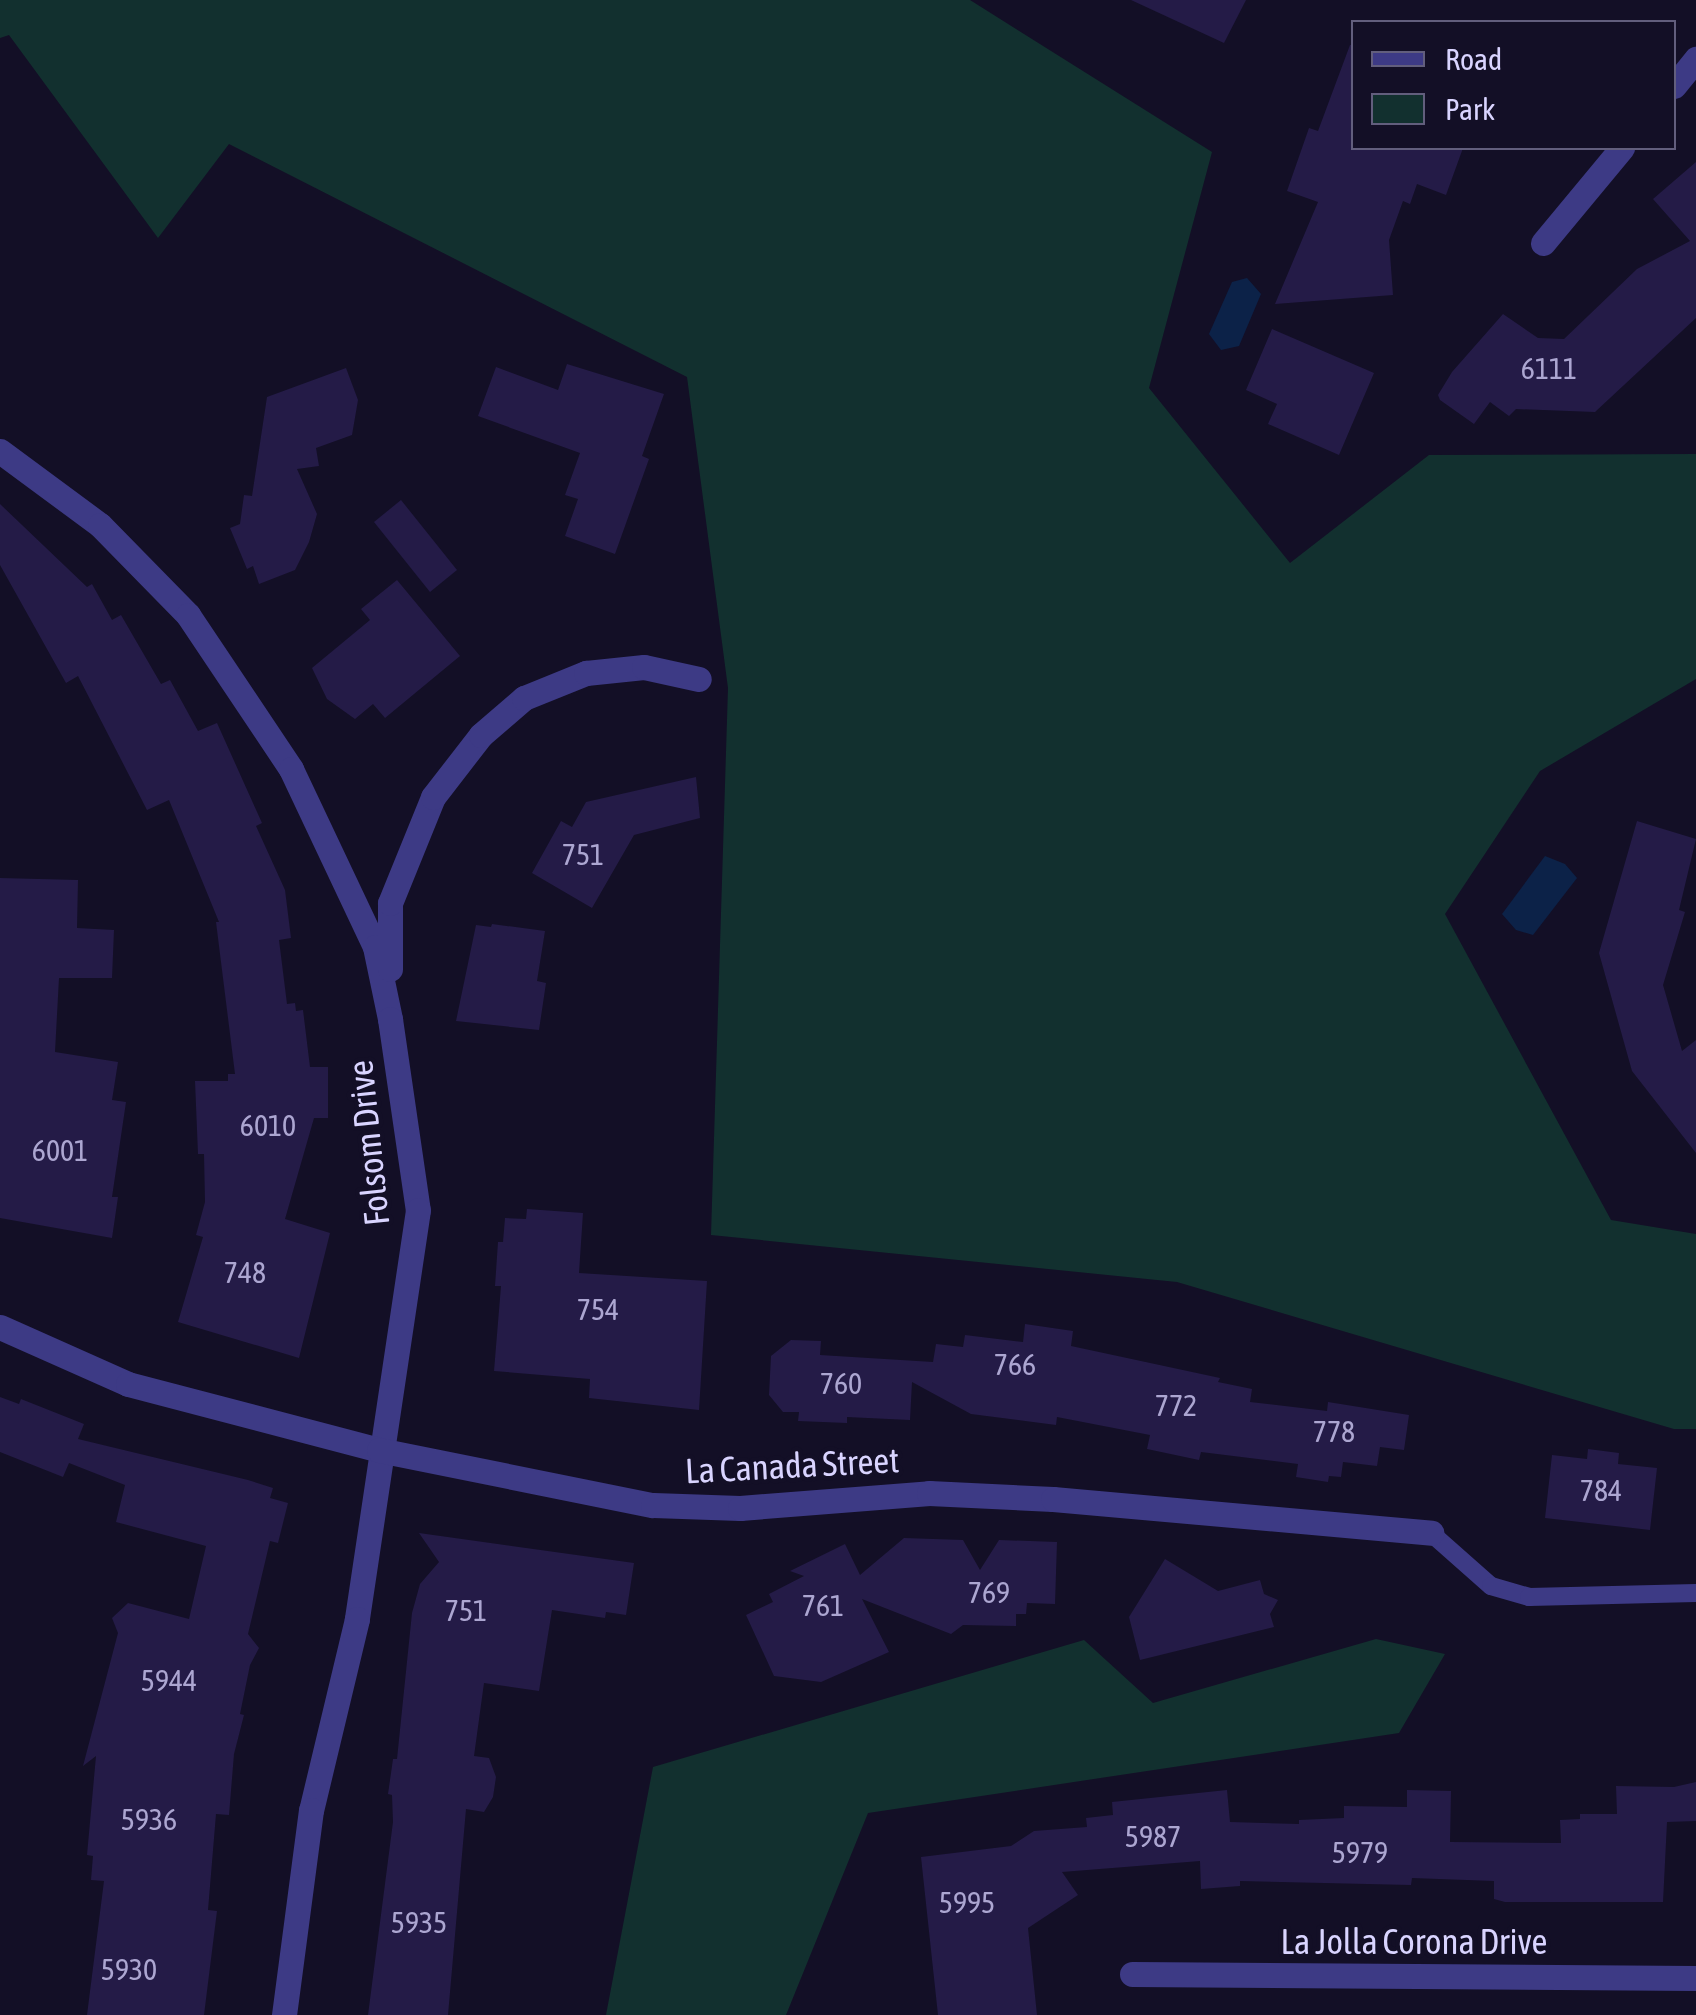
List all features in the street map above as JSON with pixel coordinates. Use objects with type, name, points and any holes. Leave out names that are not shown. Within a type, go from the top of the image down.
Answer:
[{"type":"street","points":[[1676,84],[1696,59]]},
{"type":"street","points":[[1543,243],[1620,150]]},
{"type":"street","name":"Folsom Drive","points":[[0,451],[100,524],[188,615],[292,768],[375,947],[390,1019],[418,1210],[378,1450],[357,1619],[311,1810],[284,2015]]},
{"type":"street","points":[[390,1019],[390,903],[433,797],[480,735],[524,698],[586,673],[644,667],[700,679]]},
{"type":"street","name":"La Canada Street","points":[[0,1327],[128,1384],[378,1450],[653,1505],[740,1508],[929,1493],[1053,1498],[1431,1533]]},
{"type":"street","name":"La Jolla Corona Drive","points":[[1132,1974],[1696,1978]]},
{"type":"lane","points":[[1431,1533],[1491,1586],[1530,1597],[1696,1594]]},
{"type":"green space","points":[[0,0],[970,0],[1212,152],[1149,388],[1290,563],[1429,455],[1696,454],[1696,679],[1540,771],[1445,914],[1611,1220],[1696,1234],[1696,1429],[1674,1429],[1177,1282],[711,1235],[728,688],[687,377],[229,144],[158,238],[9,35],[0,38]]},
{"type":"green space","points":[[1376,1639],[1445,1654],[1399,1733],[868,1813],[786,2015],[606,2015],[653,1767],[1084,1640],[1153,1703]]},
{"type":"water","points":[[1247,278],[1261,294],[1239,346],[1221,350],[1209,334],[1232,282]]},
{"type":"water","points":[[1545,856],[1565,864],[1577,878],[1533,935],[1516,930],[1502,914]]},
{"type":"building","points":[[1131,0],[1246,0],[1224,43]]},
{"type":"building","points":[[1351,45],[1351,150],[1462,150],[1446,195],[1417,184],[1410,204],[1403,201],[1389,240],[1393,295],[1275,304],[1318,202],[1287,191],[1309,128],[1318,131]]},
{"type":"building","points":[[1696,162],[1696,318],[1595,412],[1516,409],[1509,416],[1490,402],[1474,424],[1440,400],[1438,395],[1452,372],[1503,314],[1538,338],[1564,339],[1637,269],[1690,241],[1653,199]]},
{"type":"building","points":[[1272,329],[1374,373],[1339,455],[1268,424],[1277,404],[1246,390]]},
{"type":"building","points":[[567,364],[664,394],[642,456],[649,459],[615,554],[565,536],[578,499],[565,495],[580,453],[478,416],[496,367],[558,390]]},
{"type":"building","points":[[346,368],[358,400],[352,435],[316,448],[319,466],[297,469],[317,514],[309,542],[295,570],[259,584],[253,566],[247,569],[230,528],[240,524],[244,495],[252,496],[267,397]]},
{"type":"building","points":[[401,500],[457,570],[430,592],[374,522]]},
{"type":"building","points":[[0,504],[87,587],[92,584],[112,620],[121,615],[161,684],[170,680],[198,731],[217,723],[262,823],[256,826],[285,890],[291,938],[279,940],[287,1004],[295,1003],[296,1011],[303,1010],[310,1067],[328,1067],[328,1118],[314,1118],[285,1219],[330,1233],[299,1358],[178,1322],[203,1237],[196,1235],[205,1202],[204,1154],[198,1154],[195,1081],[228,1081],[228,1074],[235,1074],[219,922],[169,800],[147,810],[78,676],[66,683],[0,565]]},
{"type":"building","points":[[397,580],[460,656],[385,718],[373,704],[355,719],[327,699],[312,668],[370,620],[361,609]]},
{"type":"building","points":[[696,777],[700,818],[634,835],[592,908],[532,873],[561,821],[572,827],[586,802]]},
{"type":"building","points":[[1637,821],[1696,839],[1679,910],[1685,912],[1663,985],[1682,1051],[1696,1040],[1696,1153],[1632,1071],[1599,953]]},
{"type":"building","points":[[0,878],[78,880],[77,928],[114,930],[112,978],[59,978],[55,1052],[118,1062],[112,1100],[126,1102],[112,1197],[118,1197],[112,1238],[0,1218]]},
{"type":"building","points":[[476,925],[545,931],[537,981],[546,983],[539,1030],[456,1021]]},
{"type":"building","points":[[527,1209],[583,1213],[579,1273],[707,1281],[699,1410],[589,1398],[590,1379],[494,1371],[501,1286],[495,1286],[498,1242],[503,1242],[505,1218],[526,1219]]},
{"type":"building","points":[[1025,1324],[1073,1331],[1071,1346],[1220,1378],[1218,1382],[1252,1389],[1250,1402],[1327,1411],[1328,1402],[1409,1415],[1404,1450],[1380,1447],[1377,1466],[1343,1462],[1341,1477],[1329,1476],[1328,1482],[1296,1477],[1298,1464],[1201,1452],[1199,1460],[1147,1449],[1150,1435],[1057,1417],[1056,1425],[971,1414],[912,1382],[910,1420],[847,1417],[847,1423],[798,1421],[799,1412],[783,1412],[769,1395],[771,1356],[791,1340],[821,1341],[820,1355],[933,1362],[936,1344],[963,1347],[965,1335],[1023,1342]]},
{"type":"building","points":[[0,1397],[19,1404],[21,1399],[84,1424],[78,1439],[248,1480],[273,1488],[270,1498],[288,1503],[278,1543],[270,1541],[248,1634],[259,1648],[250,1665],[240,1714],[244,1715],[234,1754],[229,1815],[216,1814],[208,1910],[217,1911],[204,2015],[87,2015],[104,1881],[91,1880],[93,1856],[87,1855],[96,1756],[83,1766],[118,1633],[112,1618],[128,1603],[189,1619],[206,1546],[116,1522],[125,1485],[69,1463],[63,1477],[0,1452]]},
{"type":"building","points":[[1588,1449],[1619,1453],[1618,1464],[1657,1468],[1650,1530],[1545,1518],[1552,1455],[1587,1459]]},
{"type":"building","points":[[419,1533],[634,1563],[626,1615],[606,1612],[605,1618],[552,1610],[539,1691],[484,1683],[474,1756],[489,1758],[496,1777],[493,1797],[484,1812],[466,1809],[448,2015],[368,2015],[393,1822],[392,1795],[388,1794],[393,1759],[397,1759],[412,1613],[420,1584],[439,1562]]},
{"type":"building","points":[[904,1538],[963,1540],[980,1570],[999,1540],[1057,1542],[1055,1604],[1027,1603],[1026,1614],[1016,1614],[1016,1626],[963,1625],[951,1634],[862,1599],[889,1652],[821,1682],[774,1676],[746,1615],[773,1602],[769,1594],[804,1576],[790,1571],[845,1544],[860,1575]]},
{"type":"building","points":[[1165,1559],[1218,1591],[1260,1580],[1264,1594],[1278,1600],[1270,1614],[1274,1627],[1140,1660],[1129,1617]]},
{"type":"building","points":[[1696,1782],[1696,1821],[1667,1822],[1663,1902],[1505,1902],[1494,1899],[1494,1881],[1412,1878],[1411,1885],[1240,1881],[1240,1886],[1201,1889],[1200,1861],[1062,1872],[1078,1895],[1028,1928],[1037,2015],[938,2015],[921,1857],[1011,1846],[1034,1831],[1087,1827],[1086,1818],[1113,1815],[1112,1802],[1227,1790],[1230,1822],[1299,1824],[1299,1820],[1344,1818],[1344,1806],[1407,1807],[1407,1790],[1451,1791],[1450,1842],[1561,1843],[1560,1820],[1580,1819],[1580,1814],[1617,1814],[1616,1786],[1674,1787]]}]
